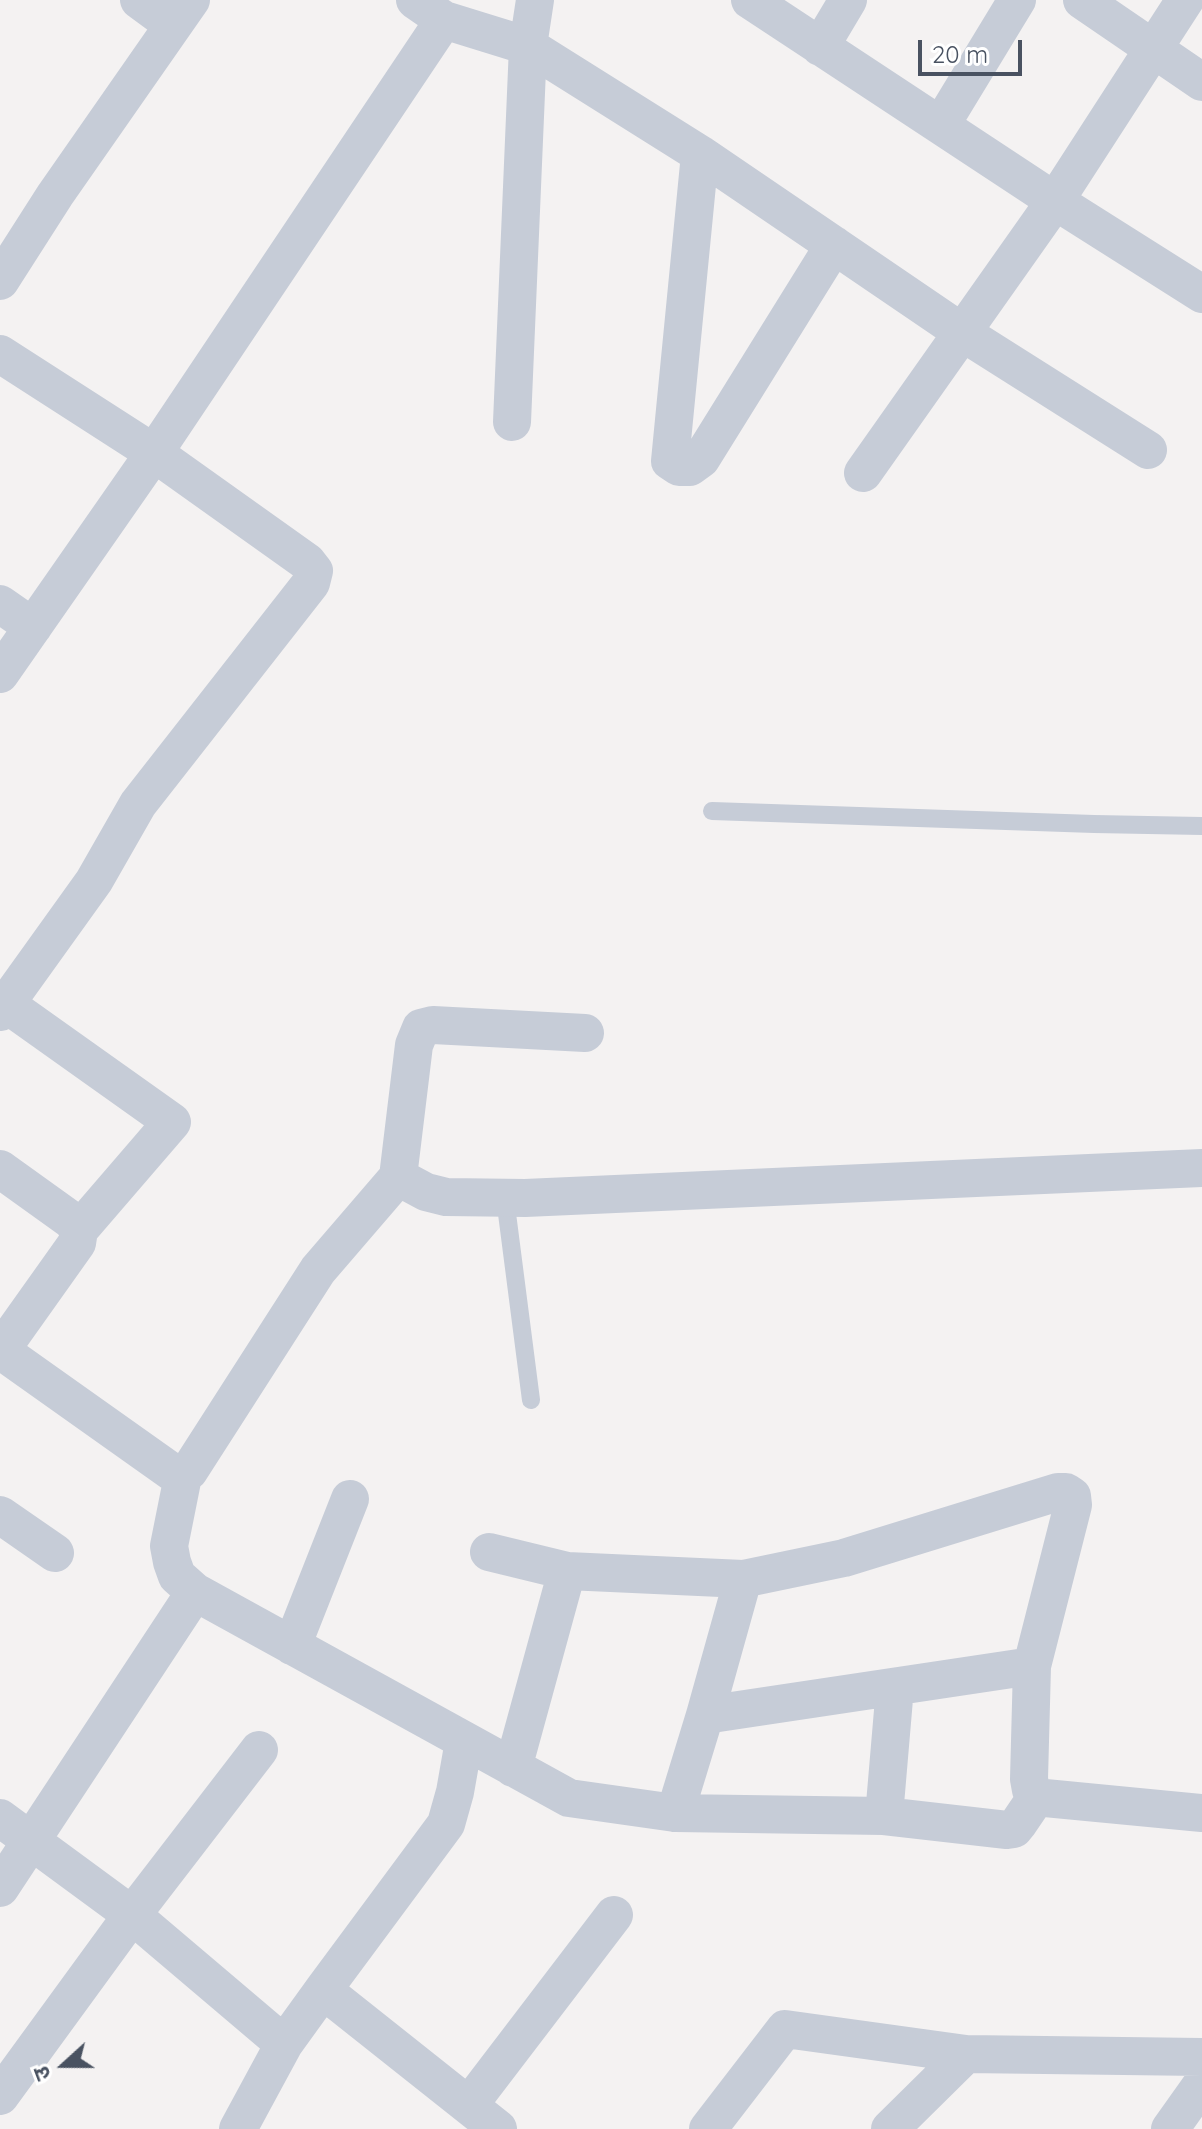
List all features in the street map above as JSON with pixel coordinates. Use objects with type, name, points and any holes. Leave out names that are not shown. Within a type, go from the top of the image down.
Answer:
[{"type":"street","points":[[0,281],[55,195],[182,13],[139,0]]},
{"type":"street","points":[[512,422],[519,43],[535,0]]},
{"type":"street","points":[[750,0],[1202,294]]},
{"type":"street","points":[[820,47],[848,0]]},
{"type":"street","points":[[941,125],[1017,0]]},
{"type":"street","points":[[1082,0],[1202,82]]},
{"type":"street","points":[[863,473],[1055,201],[1185,0]]},
{"type":"street","points":[[0,674],[154,453],[440,15],[519,43],[700,154],[963,333],[1148,450]]},
{"type":"street","points":[[700,154],[670,461],[679,467],[690,467],[701,459],[834,245]]},
{"type":"street","points":[[0,354],[154,453],[307,562],[314,571],[311,583],[138,804],[94,881],[3,1008],[172,1122],[79,1230],[77,1243],[0,1350],[172,1472],[183,1476]]},
{"type":"street","points":[[0,604],[33,627]]},
{"type":"street","points":[[585,1033],[433,1025],[421,1028],[414,1045],[398,1177],[318,1270],[183,1476],[169,1546],[177,1576],[195,1592],[569,1798],[675,1813],[884,1816],[1007,1830],[1014,1829],[1037,1796]]},
{"type":"street","points":[[398,1177],[426,1192],[446,1197],[505,1198],[1202,1168]]},
{"type":"street","points":[[0,1169],[71,1220],[79,1230]]},
{"type":"street","points":[[489,1552],[567,1571],[743,1579],[844,1558],[1066,1492],[1072,1496],[1073,1505],[1032,1666],[1031,1790],[1037,1796],[1202,1813]]},
{"type":"street","points":[[292,1646],[350,1499]]},
{"type":"street","points":[[0,1515],[55,1553]]},
{"type":"street","points":[[513,1768],[567,1571]]},
{"type":"street","points":[[675,1813],[743,1579]]},
{"type":"street","points":[[0,1888],[195,1592]]},
{"type":"street","points":[[705,1715],[1032,1666]]},
{"type":"street","points":[[884,1816],[895,1687]]},
{"type":"street","points":[[238,2129],[284,2044],[446,1824],[464,1741]]},
{"type":"street","points":[[0,2096],[132,1915],[259,1750]]},
{"type":"street","points":[[0,1818],[132,1915],[284,2044]]},
{"type":"street","points":[[469,2105],[614,1915]]},
{"type":"street","points":[[323,1990],[498,2129]]},
{"type":"street","points":[[708,2129],[785,2029],[966,2054],[1198,2059],[1170,2129]]},
{"type":"street","points":[[892,2128],[966,2054]]},
{"type":"lane","points":[[712,811],[1202,826]]},
{"type":"lane","points":[[505,1198],[531,1400]]}]
